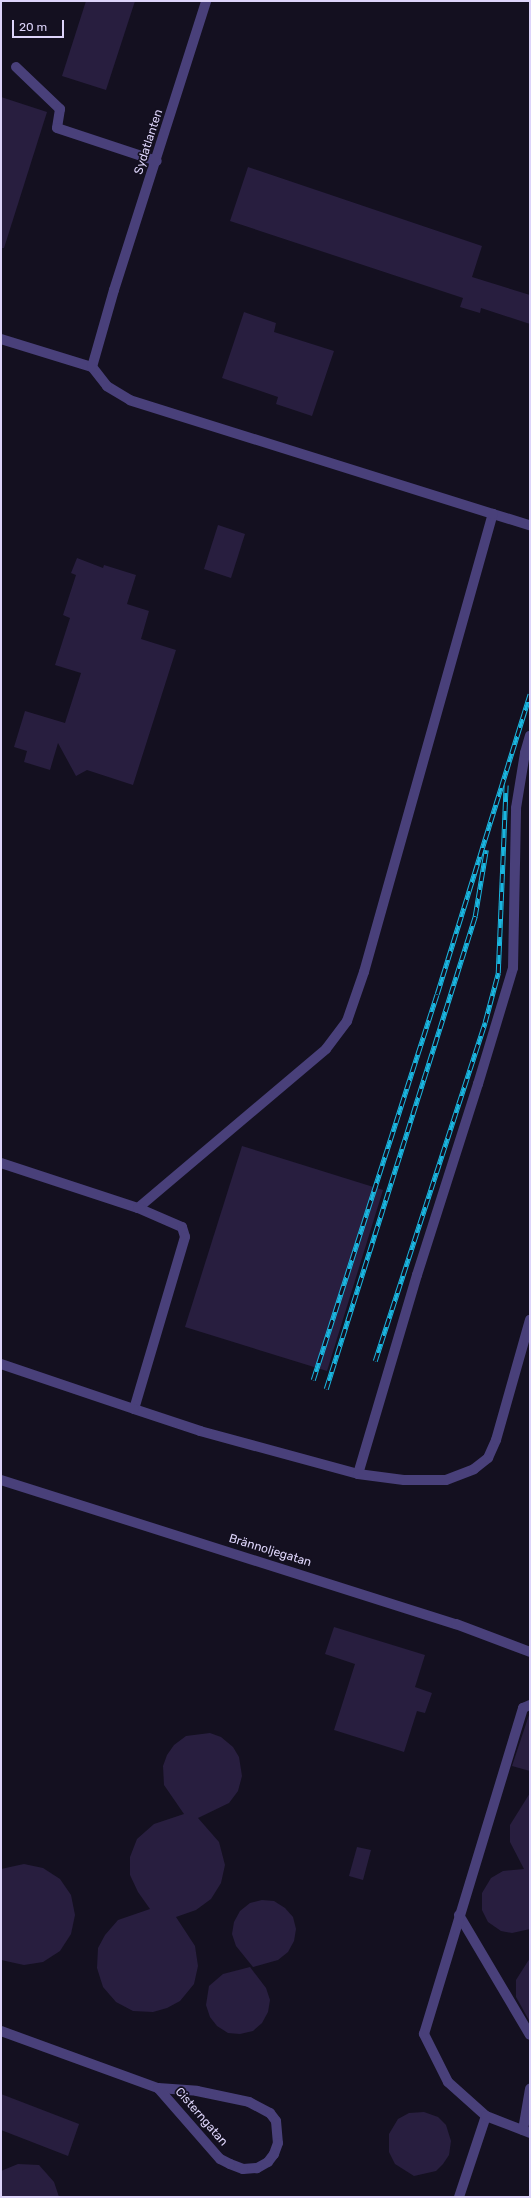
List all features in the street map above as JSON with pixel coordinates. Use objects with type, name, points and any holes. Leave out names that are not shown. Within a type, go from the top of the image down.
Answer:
[{"type":"street","name":"Sydatlanten","points":[[92,367],[114,290],[157,162],[206,1]]},
{"type":"street","points":[[16,67],[60,109],[57,128],[157,162]]},
{"type":"street","points":[[1,339],[92,367],[106,386],[130,400],[530,525]]},
{"type":"street","points":[[138,1208],[326,1049],[347,1021],[366,964],[493,514]]},
{"type":"street","points":[[358,1474],[417,1275],[478,1084],[513,968],[516,808],[525,753],[530,736]]},
{"type":"street","points":[[1,1163],[138,1208],[182,1227],[185,1237],[134,1408]]},
{"type":"street","points":[[1,1364],[200,1431],[358,1474],[404,1480],[446,1480],[474,1469],[488,1458],[496,1440],[530,1320]]},
{"type":"street","name":"Brännoljegatan","points":[[1,1480],[456,1624],[530,1652]]},
{"type":"street","points":[[530,1705],[523,1708],[424,2034],[448,2082],[486,2116],[527,2132],[530,2090]]},
{"type":"street","points":[[459,1915],[530,2035]]},
{"type":"street","name":"Cisterngatan","points":[[1,2031],[158,2088],[197,2091],[249,2102],[270,2113],[279,2132],[274,2154],[268,2162],[257,2168],[243,2169],[220,2159],[158,2088]]},
{"type":"street","points":[[459,2197],[486,2116]]},
{"type":"building","points":[[86,1],[135,1],[106,90],[62,76]]},
{"type":"building","points":[[1,97],[47,112],[4,248],[1,248]]},
{"type":"building","points":[[248,167],[482,246],[472,277],[530,295],[530,324],[481,308],[480,313],[460,307],[463,298],[230,221]]},
{"type":"building","points":[[244,312],[276,323],[274,332],[334,351],[312,416],[276,404],[278,397],[222,378]]},
{"type":"building","points":[[218,525],[245,534],[231,578],[204,569]]},
{"type":"building","points":[[77,558],[103,568],[104,565],[136,575],[127,604],[149,611],[141,639],[176,650],[133,785],[87,770],[76,776],[58,743],[50,770],[24,762],[27,751],[14,747],[25,711],[65,723],[81,673],[55,665],[70,618],[63,615],[76,575],[71,573]]},
{"type":"building","points":[[242,1146],[383,1190],[327,1371],[185,1327]]},
{"type":"building","points":[[334,1627],[425,1655],[415,1687],[432,1693],[425,1713],[417,1711],[404,1752],[334,1730],[355,1664],[325,1654]]},
{"type":"building","points":[[530,1712],[530,1771],[512,1766]]},
{"type":"building","points":[[210,1733],[221,1737],[233,1747],[239,1757],[242,1776],[238,1791],[229,1803],[198,1818],[219,1842],[225,1865],[221,1883],[211,1899],[196,1910],[176,1917],[195,1946],[198,1966],[194,1984],[180,2001],[167,2008],[153,2012],[133,2011],[116,2002],[103,1987],[97,1968],[98,1948],[105,1935],[118,1920],[150,1909],[138,1892],[130,1875],[130,1857],[137,1839],[154,1824],[184,1814],[164,1785],[163,1766],[167,1755],[174,1745],[186,1736]]},
{"type":"building","points":[[530,1793],[530,1929],[512,1933],[501,1931],[488,1922],[482,1910],[482,1893],[491,1878],[503,1871],[524,1869],[510,1842],[510,1825]]},
{"type":"building","points":[[357,1847],[371,1850],[363,1880],[349,1876]]},
{"type":"building","points":[[24,1864],[43,1868],[60,1879],[71,1895],[75,1915],[71,1934],[60,1951],[43,1962],[24,1965],[1,1960],[1,1869]]},
{"type":"building","points":[[262,1900],[274,1901],[285,1908],[293,1917],[296,1929],[294,1941],[288,1952],[278,1960],[253,1967],[236,1946],[232,1934],[234,1922],[240,1911],[250,1903]]},
{"type":"building","points":[[530,1958],[530,2022],[516,1997],[516,1980]]},
{"type":"building","points":[[250,1967],[266,1988],[270,2000],[268,2012],[262,2023],[253,2031],[240,2034],[228,2033],[217,2026],[210,2017],[206,2005],[209,1986],[223,1974]]},
{"type":"building","points":[[1,2094],[79,2124],[68,2156],[1,2130]]},
{"type":"building","points":[[424,2112],[438,2117],[446,2125],[451,2141],[449,2155],[436,2171],[414,2176],[395,2164],[389,2152],[389,2134],[398,2119],[409,2113]]},
{"type":"building","points":[[18,2164],[39,2165],[54,2182],[59,2197],[1,2197],[1,2171]]},
{"type":"railway","points":[[313,1380],[437,994],[530,694]]},
{"type":"railway","points":[[375,1361],[485,1022],[498,973],[506,785]]},
{"type":"railway","points":[[326,1389],[475,916],[486,850]]}]
